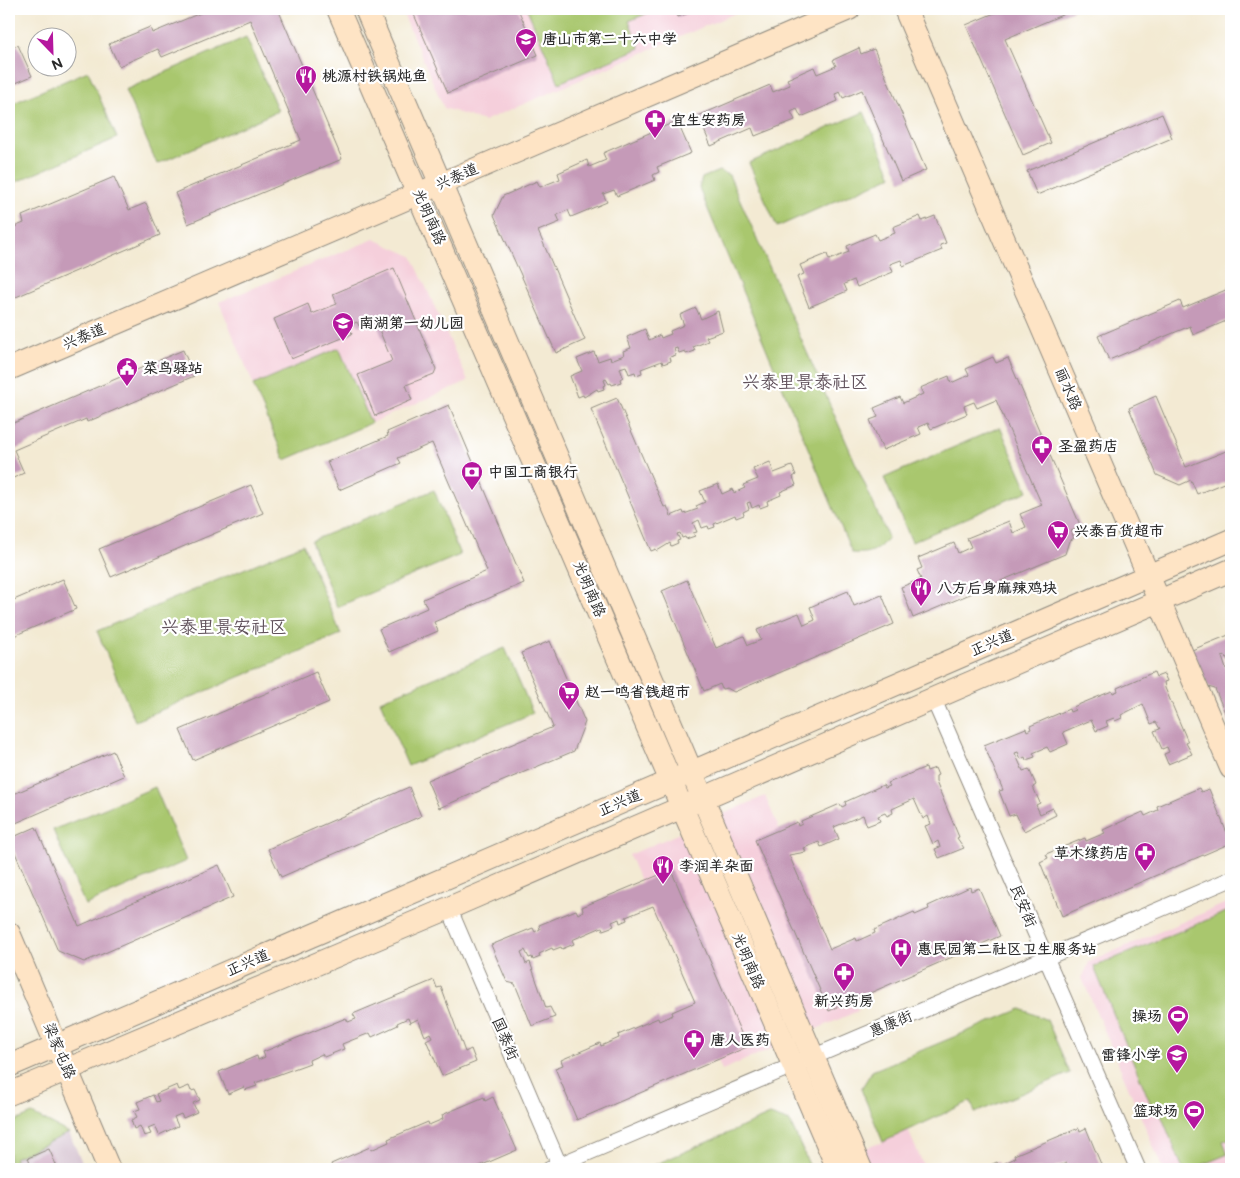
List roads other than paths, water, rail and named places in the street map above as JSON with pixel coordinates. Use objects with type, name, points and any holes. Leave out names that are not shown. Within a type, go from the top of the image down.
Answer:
[{"type":"main road","name":"光明南路","points":[[338,9],[417,187],[671,782],[692,803],[803,1062],[838,1169]]},
{"type":"main road","name":"光明南路","points":[[366,9],[693,772],[692,803]]},
{"type":"main road","name":"兴泰道","points":[[438,178],[814,9]]},
{"type":"main road","name":"兴泰道","points":[[9,369],[417,187],[849,9]]},
{"type":"main road","name":"丽水路","points":[[905,9],[1231,768]]},
{"type":"main road","name":"兴泰道","points":[[9,354],[417,187]]},
{"type":"main road","name":"正兴道","points":[[9,1066],[1231,540]]},
{"type":"main road","name":"正兴道","points":[[9,1094],[449,908],[1231,570]]},
{"type":"main road","name":"梁家屯路","points":[[9,933],[109,1169]]},
{"type":"main road","name":"光明南路","points":[[803,1062],[861,1169]]},
{"type":"street","name":"民安街","points":[[933,698],[1138,1169]]},
{"type":"street","name":"惠康街","points":[[556,1168],[1231,879]]},
{"type":"street","name":"国泰街","points":[[449,908],[556,1168]]},
{"type":"place","name":"唐山市第二十六中学","points":[[526,58]]},
{"type":"place","name":"桃源村铁锅炖鱼","points":[[306,95]]},
{"type":"place","name":"宜生安药房","points":[[655,139]]},
{"type":"place","name":"南湖第一幼儿园","points":[[343,342]]},
{"type":"place","name":"菜鸟驿站","points":[[127,387]]},
{"type":"place","name":"圣盈药店","points":[[1042,465]]},
{"type":"place","name":"中国工商银行","points":[[472,491]]},
{"type":"place","name":"兴泰百货超市","points":[[1058,550]]},
{"type":"place","name":"八方后身麻辣鸡块","points":[[921,607]]},
{"type":"place","name":"赵一鸣省钱超市","points":[[569,711]]},
{"type":"place","name":"草木缘药店","points":[[1145,872]]},
{"type":"place","name":"李润羊杂面","points":[[663,885]]},
{"type":"place","name":"惠民园第二社区卫生服务站","points":[[901,968]]},
{"type":"place","name":"新兴药房","points":[[844,992]]},
{"type":"place","name":"操场","points":[[1178,1035]]},
{"type":"place","name":"唐人医药","points":[[694,1059]]},
{"type":"place","name":"雷锋小学","points":[[1177,1074]]},
{"type":"place","name":"篮球场","points":[[1194,1130]]},
{"type":"district","name":"兴泰里景泰社区","points":[[805,382]]},
{"type":"district","name":"兴泰里景安社区","points":[[224,627]]}]
